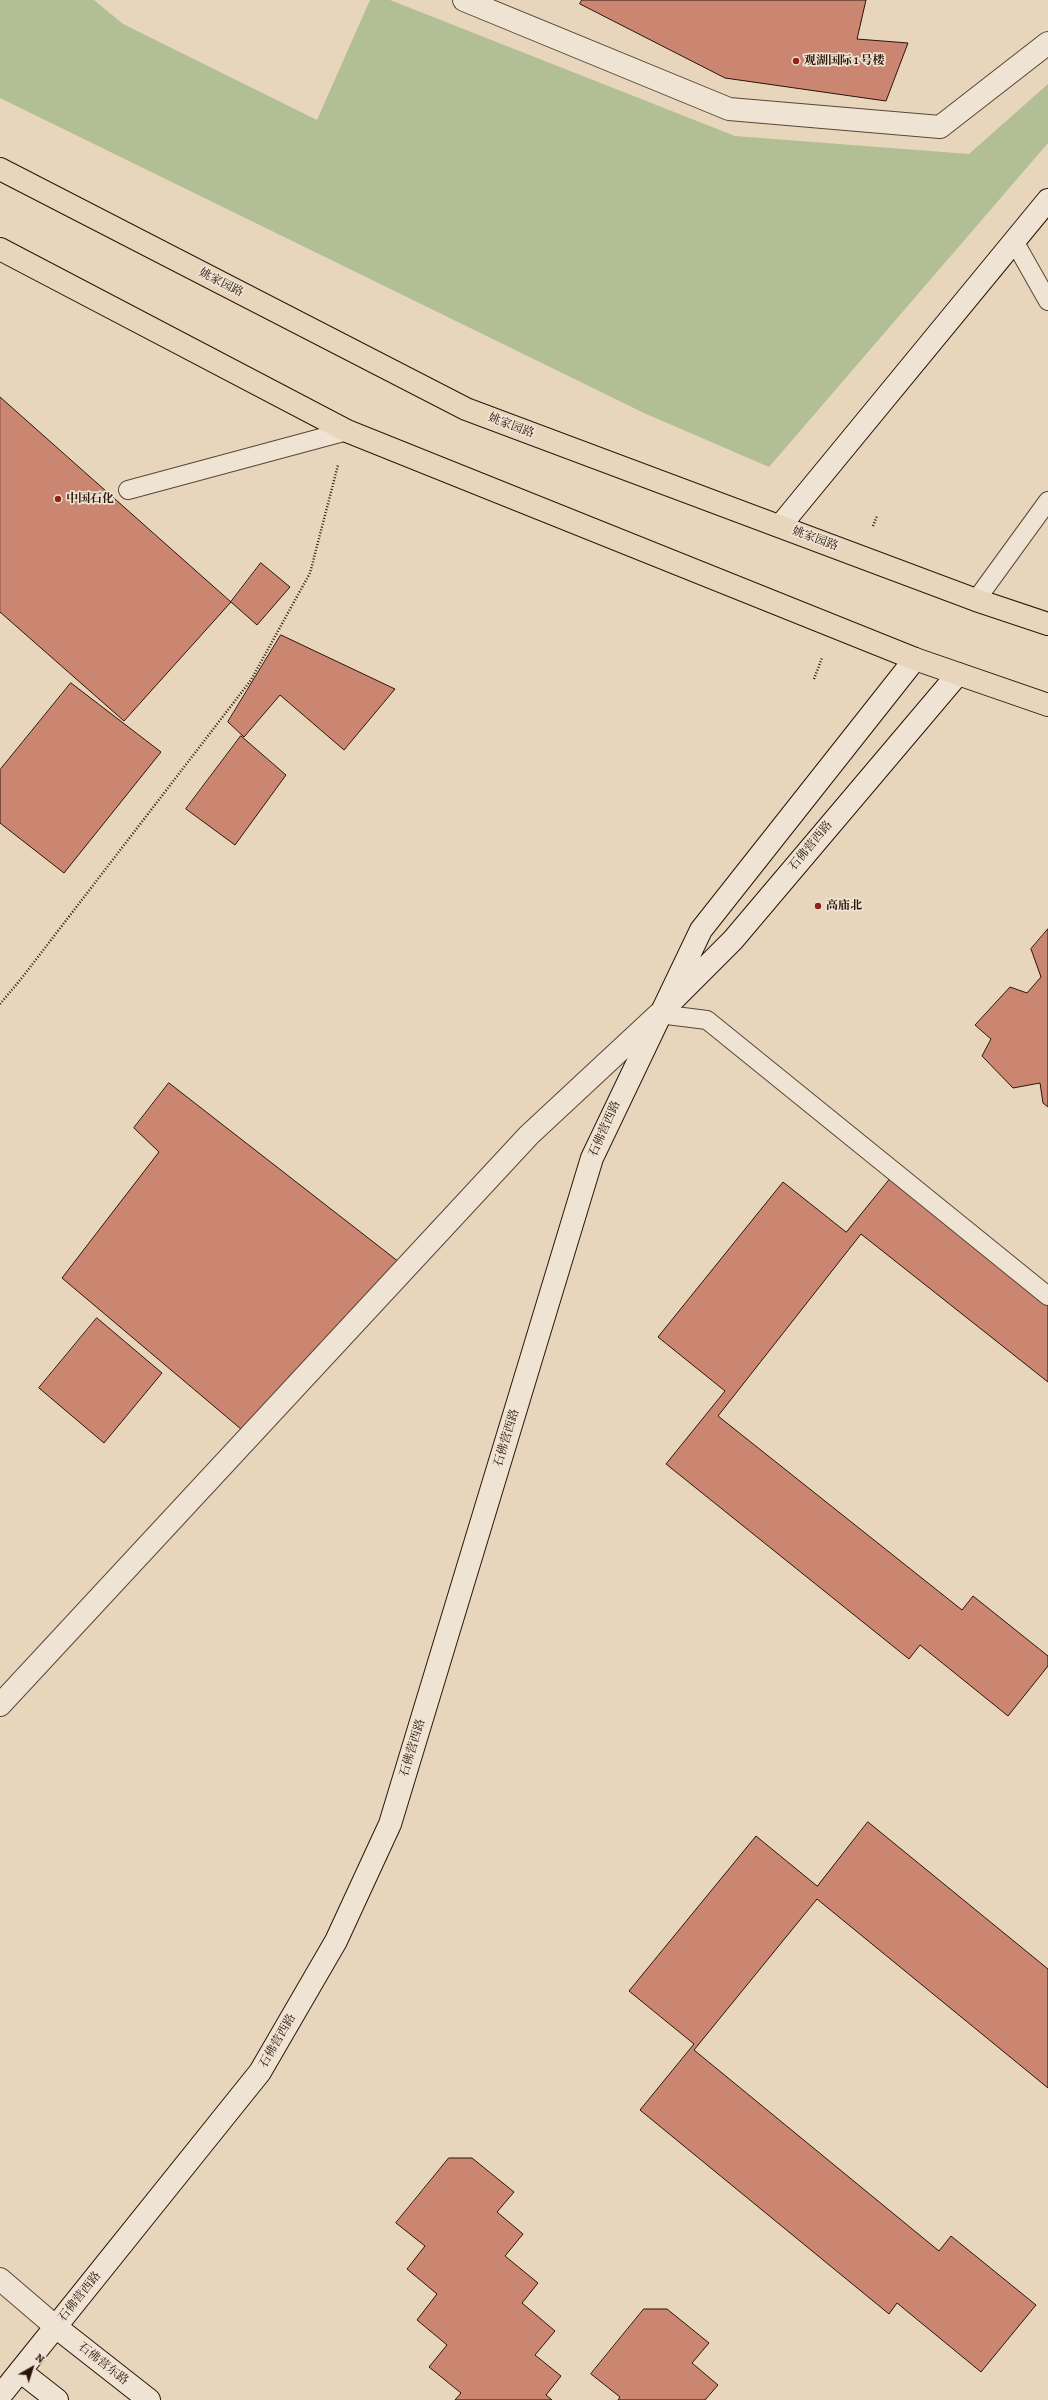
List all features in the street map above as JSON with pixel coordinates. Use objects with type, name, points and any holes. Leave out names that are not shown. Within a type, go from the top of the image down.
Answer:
[{"type":"main road","name":"姚家园路","points":[[0,169],[466,409],[976,600],[1048,624]]},
{"type":"main road","points":[[0,249],[347,431],[915,659],[1048,705]]},
{"type":"street","points":[[464,0],[729,108],[940,127],[1048,43]]},
{"type":"street","points":[[780,526],[1048,200]]},
{"type":"street","name":"石佛营西路","points":[[0,2396],[260,2072],[336,1941],[390,1824],[592,1158],[659,1014],[701,930],[915,659]]},
{"type":"street","name":"石佛营西路","points":[[659,1014],[732,940],[958,674]]},
{"type":"street","points":[[0,1705],[529,1135],[659,1014]]},
{"type":"street","name":"石佛营东路","points":[[0,2279],[56,2327],[149,2400]]},
{"type":"street","points":[[20,2371],[57,2400]]},
{"type":"lane","points":[[1014,241],[1048,301]]},
{"type":"lane","points":[[128,490],[347,431]]},
{"type":"lane","points":[[976,600],[1048,501]]},
{"type":"lane","points":[[659,1014],[708,1020],[1048,1296]]},
{"type":"path","points":[[0,1004],[21,979],[252,680],[310,573],[347,431]]},
{"type":"green space","points":[[0,0],[94,0],[123,24],[317,120],[370,0],[390,0],[735,136],[969,154],[1048,84],[1048,143],[769,467],[644,413],[0,98]]},
{"type":"building","name":"观湖国际 1 号楼","points":[[582,0],[866,0],[857,39],[908,43],[886,101],[725,78],[580,4]]},
{"type":"building","name":"中国石化","points":[[0,397],[231,602],[124,721],[0,612]]},
{"type":"building","points":[[261,563],[290,587],[257,625],[231,602]]},
{"type":"building","points":[[281,635],[395,689],[344,750],[280,695],[244,737],[228,722]]},
{"type":"building","points":[[71,683],[161,752],[64,873],[0,823],[0,770]]},
{"type":"building","points":[[241,736],[286,775],[235,845],[186,809]]},
{"type":"building","points":[[1048,929],[1048,1107],[1043,1103],[1040,1083],[1013,1088],[982,1056],[991,1039],[975,1025],[1010,987],[1027,993],[1041,977],[1031,949]]},
{"type":"building","points":[[169,1083],[399,1262],[241,1429],[62,1278],[159,1152],[134,1128]]},
{"type":"building","points":[[890,1179],[1048,1306],[1048,1382],[861,1234],[718,1416],[962,1610],[973,1596],[1048,1656],[1048,1666],[1008,1716],[920,1645],[909,1659],[666,1464],[725,1391],[658,1337],[783,1182],[846,1232]]},
{"type":"building","points":[[97,1318],[162,1373],[104,1443],[39,1388]]},
{"type":"building","points":[[868,1822],[1048,1969],[1048,2088],[817,1899],[694,2050],[939,2251],[951,2236],[1036,2305],[981,2372],[897,2303],[889,2314],[640,2110],[694,2044],[629,1991],[756,1836],[817,1886]]},
{"type":"building","points":[[449,2158],[472,2158],[514,2192],[497,2212],[523,2234],[505,2256],[538,2283],[522,2303],[555,2331],[535,2355],[561,2376],[546,2395],[552,2400],[455,2400],[461,2393],[429,2367],[447,2345],[417,2320],[437,2294],[407,2269],[425,2246],[396,2223]]},
{"type":"building","points":[[644,2309],[667,2309],[709,2343],[692,2363],[718,2385],[705,2400],[618,2400],[620,2397],[591,2374]]},
{"type":"place","name":"观湖国际 1 号楼","points":[[796,61]]},
{"type":"place","name":"中国石化","points":[[58,499]]},
{"type":"place","name":"高庙北","points":[[818,906]]}]
